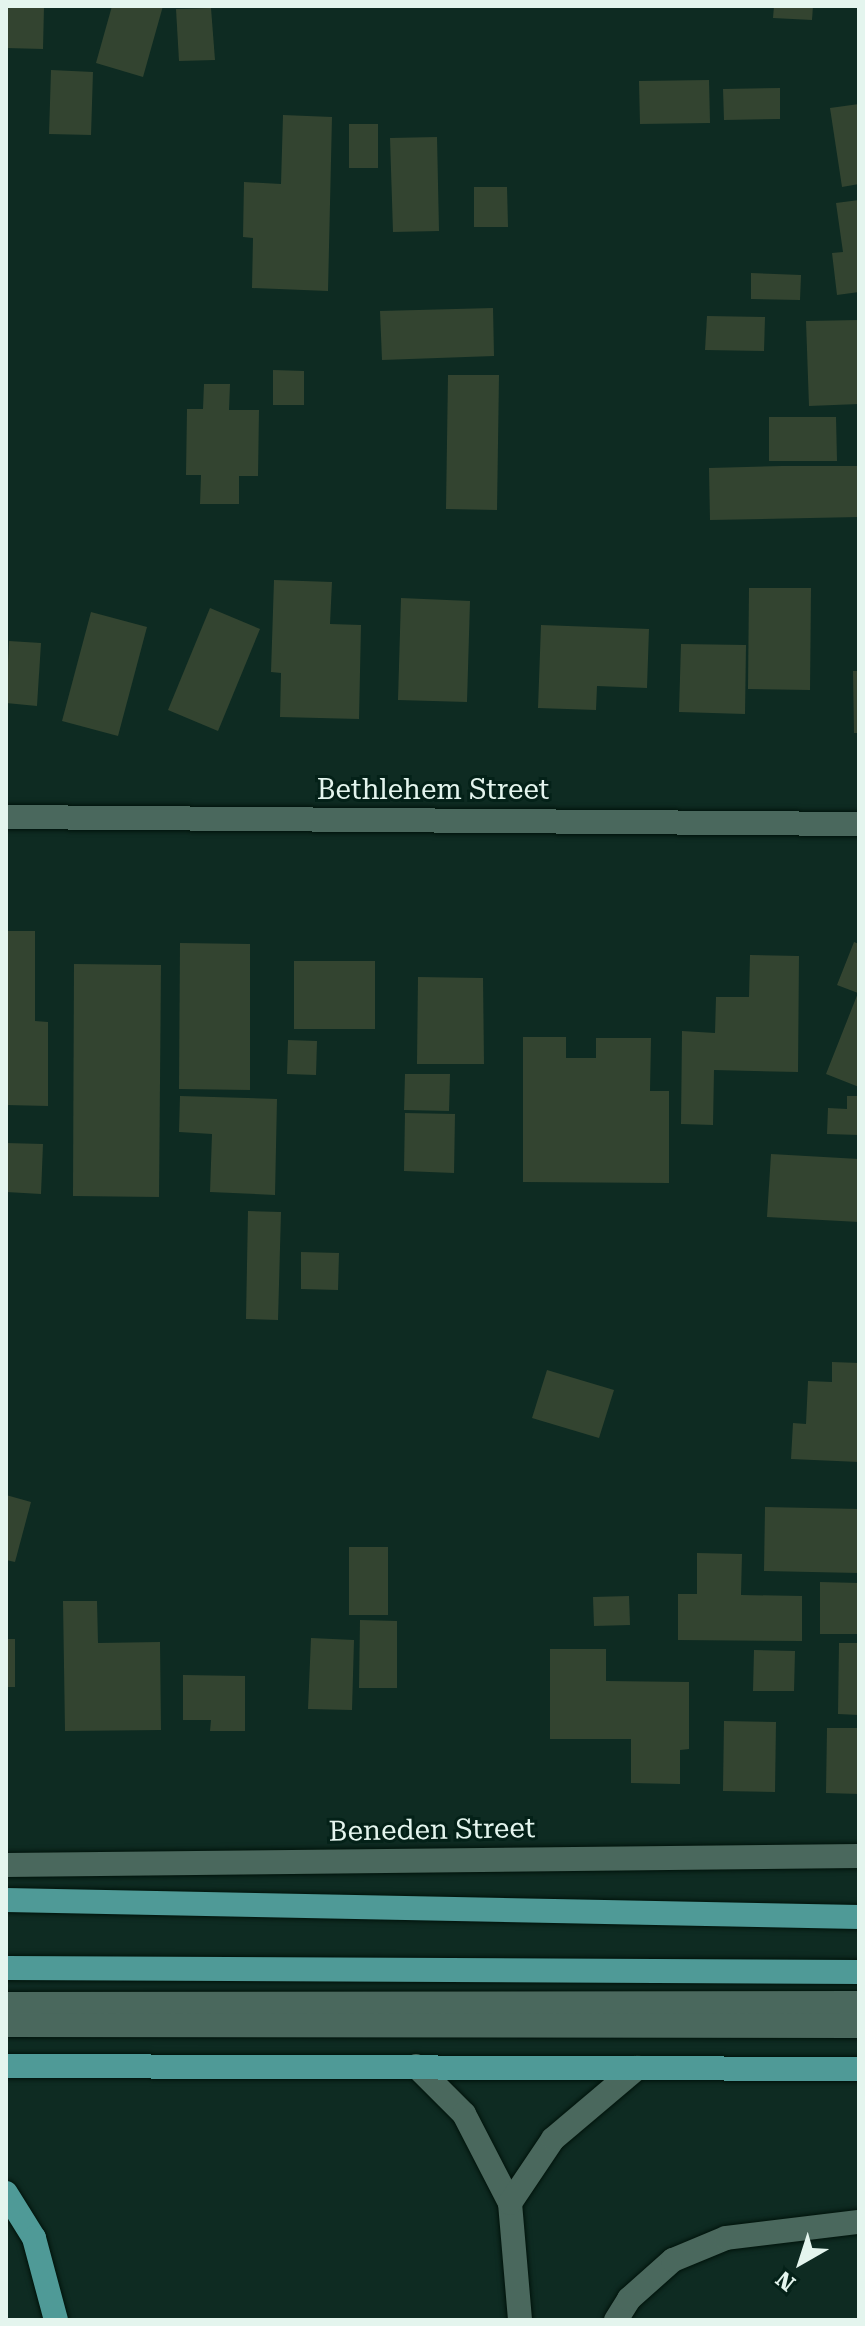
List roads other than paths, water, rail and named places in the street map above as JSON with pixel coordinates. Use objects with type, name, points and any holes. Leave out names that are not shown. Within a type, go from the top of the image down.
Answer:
[{"type":"main road","points":[[6,1900],[859,1917]]},
{"type":"main road","points":[[6,1968],[859,1972]]},
{"type":"main road","points":[[6,2066],[859,2069]]},
{"type":"main road","points":[[6,2193],[34,2238],[56,2320]]},
{"type":"street","name":"Bethlehem Street","points":[[6,817],[859,824]]},
{"type":"street","name":"Beneden Street","points":[[6,1865],[859,1856]]},
{"type":"street","points":[[6,2004],[859,2003]]},
{"type":"street","points":[[6,2025],[859,2026]]},
{"type":"street","points":[[416,2066],[464,2114],[510,2203],[520,2320]]},
{"type":"street","points":[[510,2203],[553,2139],[637,2068]]},
{"type":"street","points":[[616,2320],[629,2299],[673,2260],[726,2238],[859,2222]]}]
